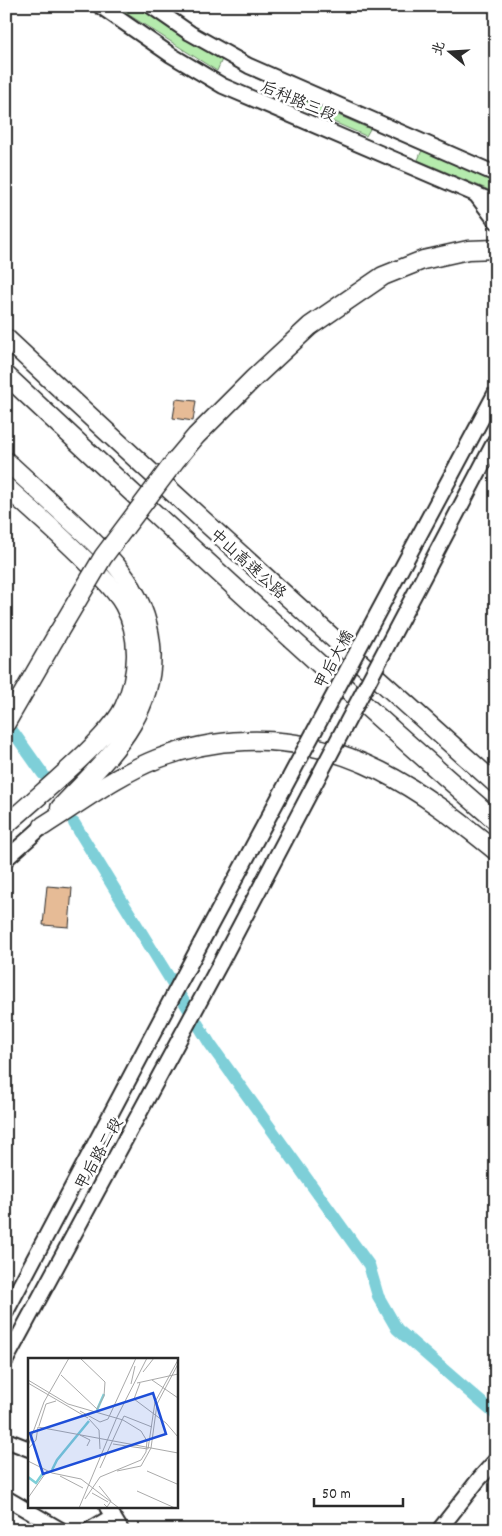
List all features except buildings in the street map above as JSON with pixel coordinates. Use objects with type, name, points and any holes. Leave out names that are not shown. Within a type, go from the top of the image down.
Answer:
[{"type":"highway","points":[[6,723],[103,557],[138,508],[196,436],[253,379],[310,326],[383,276],[423,260],[468,250],[496,250]]},
{"type":"highway","name":"中山高速公路","points":[[6,338],[236,551],[496,784]]},
{"type":"highway","name":"中山高速公路","points":[[6,375],[302,648],[496,821]]},
{"type":"highway","points":[[6,461],[90,538],[119,568],[146,616],[152,653],[152,670],[148,689],[132,725],[120,742],[43,826]]},
{"type":"highway","points":[[6,487],[73,548],[110,586],[124,604],[136,641],[136,665],[132,687],[124,709],[109,729],[82,757],[6,825]]},
{"type":"highway","points":[[43,826],[123,775],[155,760],[182,750],[218,742],[266,740],[310,745],[339,753],[367,764],[433,802],[496,850]]},
{"type":"main road","name":"后科路三段","points":[[100,6],[171,55],[222,86],[496,203]]},
{"type":"main road","name":"后科路三段","points":[[151,6],[190,33],[249,66],[496,174]]},
{"type":"main road","points":[[477,195],[496,221]]},
{"type":"main road","name":"甲后大橋","points":[[201,943],[496,392]]},
{"type":"main road","name":"甲后路二段","points":[[6,1360],[221,962],[496,439]]},
{"type":"main road","points":[[6,859],[43,826]]},
{"type":"main road","name":"甲后路二段","points":[[6,1312],[201,943]]},
{"type":"main road","points":[[6,1440],[28,1449]]},
{"type":"main road","points":[[439,1530],[496,1460]]},
{"type":"main road","points":[[6,1498],[61,1530]]},
{"type":"main road","points":[[89,1530],[110,1511],[121,1530]]},
{"type":"green space","points":[[115,6],[136,6],[223,57],[217,71]]},
{"type":"green space","points":[[274,87],[370,129],[366,136],[271,95]]},
{"type":"green space","points":[[422,150],[496,181],[496,193],[418,160]]},
{"type":"waterway","points":[[14,733],[43,774]]},
{"type":"waterway","points":[[74,823],[210,1044],[369,1265],[378,1296],[397,1329],[496,1415]]}]
